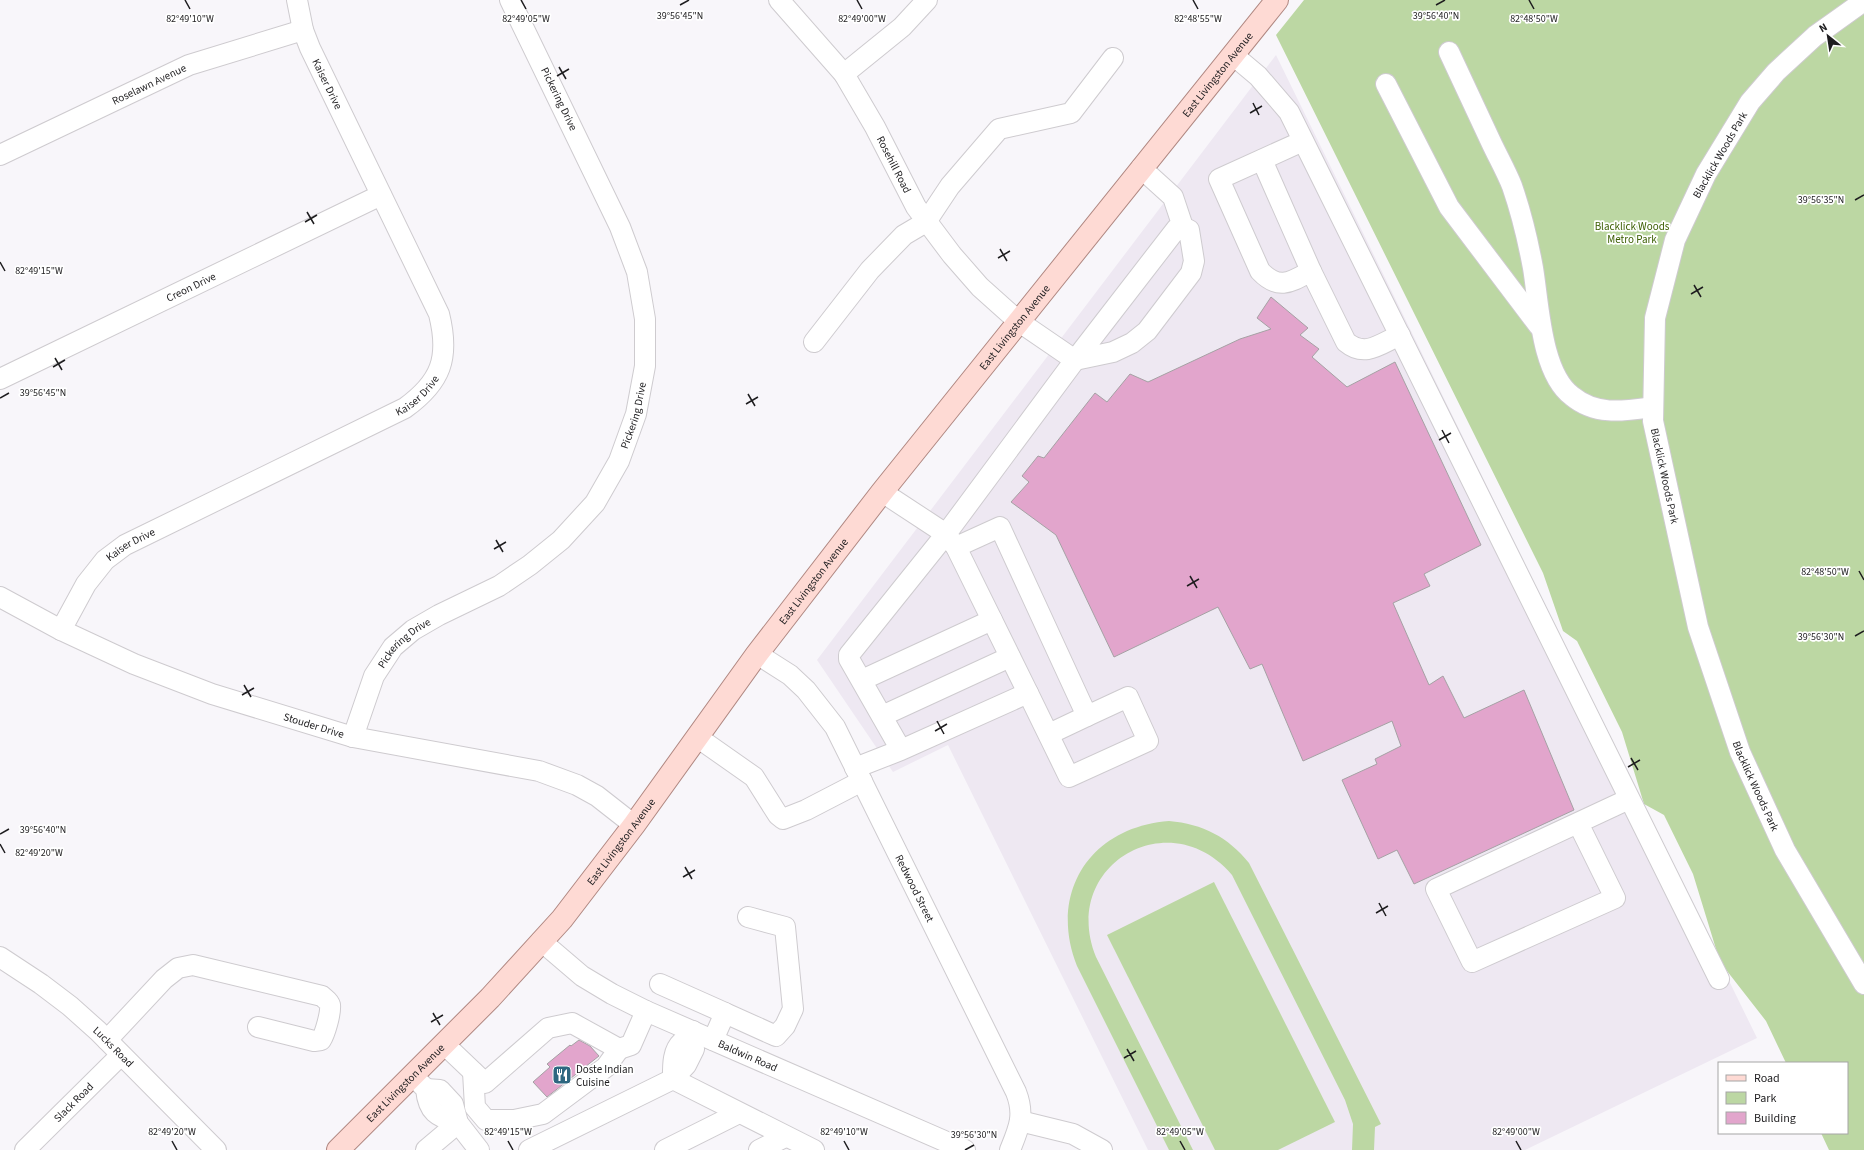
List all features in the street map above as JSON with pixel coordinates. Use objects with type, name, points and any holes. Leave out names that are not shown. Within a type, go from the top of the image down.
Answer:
[{"type":"main road","name":"East Livingston Avenue","points":[[338,1150],[419,1083],[444,1044],[506,981],[562,919],[634,825],[757,654],[882,492],[1277,0]]},
{"type":"street","name":"Kaiser Drive","points":[[61,630],[86,584],[105,560],[125,545],[404,408],[420,397],[432,384],[441,368],[444,350],[442,326],[439,314],[310,48],[297,0]]},
{"type":"street","name":"Pickering Drive","points":[[353,737],[374,676],[393,647],[420,626],[500,586],[530,565],[560,540],[595,503],[619,461],[636,414],[645,366],[645,319],[637,272],[617,220],[510,0]]},
{"type":"street","name":"Rosehill Road","points":[[779,0],[844,74],[860,100],[916,208],[926,222],[980,287],[1018,321],[1075,360]]},
{"type":"street","points":[[844,74],[902,27],[927,0]]},
{"type":"street","name":"Blacklick Woods Park","points":[[1864,1],[1815,36],[1776,72],[1750,102],[1706,174],[1675,240],[1654,318],[1653,406],[1653,421],[1698,627],[1740,752],[1784,850],[1864,983]]},
{"type":"street","name":"Roselawn Avenue","points":[[0,155],[189,65],[304,30]]},
{"type":"street","points":[[1449,52],[1512,186],[1525,232],[1533,269],[1545,346],[1556,376],[1571,396],[1587,406],[1598,410],[1621,412],[1653,406]]},
{"type":"street","points":[[1233,55],[1258,76],[1289,112],[1719,980]]},
{"type":"street","points":[[814,342],[870,270],[904,235],[926,222],[950,186],[999,129],[1071,113],[1113,58]]},
{"type":"street","points":[[1386,84],[1450,208],[1532,316],[1542,332]]},
{"type":"street","points":[[1303,141],[1219,179],[1260,271],[1268,279],[1278,284],[1291,281],[1312,271]]},
{"type":"street","points":[[1262,160],[1346,342],[1355,349],[1366,350],[1400,335]]},
{"type":"street","points":[[1075,360],[1114,352],[1132,343],[1147,331],[1191,273],[1194,261],[1189,230],[1183,226],[1173,197],[1142,168]]},
{"type":"street","name":"Creon Drive","points":[[0,379],[381,195]]},
{"type":"street","points":[[902,750],[849,659],[851,651],[951,540],[1075,360],[1176,228],[1183,226]]},
{"type":"street","points":[[882,492],[951,540],[1069,777],[1148,741],[1128,697],[1048,734]]},
{"type":"street","points":[[951,540],[1000,527],[1087,716]]},
{"type":"street","name":"Stouder Drive","points":[[0,597],[61,630],[134,664],[212,694],[353,737],[539,771],[577,785],[597,796],[634,825]]},
{"type":"street","points":[[862,680],[992,620]]},
{"type":"street","name":"Redwood Street","points":[[757,654],[790,674],[806,690],[835,727],[1016,1092],[1021,1111],[1020,1121],[1010,1150]]},
{"type":"street","points":[[882,716],[1010,657]]},
{"type":"street","points":[[697,737],[754,777],[778,815],[783,818],[806,810],[858,774],[902,750],[1028,693]]},
{"type":"street","points":[[1578,823],[1615,898],[1472,962],[1436,889],[1629,799]]},
{"type":"street","points":[[660,984],[776,1036],[785,1026],[793,1009],[785,927],[748,917]]},
{"type":"street","name":"Baldwin Road","points":[[542,941],[582,976],[612,994],[691,1034],[713,1040],[965,1150]]},
{"type":"street","name":"Lucks Road","points":[[0,957],[41,984],[70,1006],[107,1040],[216,1150]]},
{"type":"street","points":[[107,1040],[164,979],[178,968],[193,965],[322,996],[328,1000],[330,1006],[324,1034],[321,1040],[314,1041],[258,1027]]},
{"type":"street","points":[[473,1072],[475,1107],[486,1120],[514,1120],[543,1114],[606,1067],[619,1049],[631,1045],[646,1011]]},
{"type":"street","points":[[713,1040],[725,1013]]},
{"type":"street","points":[[444,1044],[485,1083],[548,1028],[561,1024],[572,1023],[619,1049]]},
{"type":"street","points":[[673,1079],[673,1060],[681,1042],[691,1034]]},
{"type":"street","name":"Slack Road","points":[[25,1150],[121,1055]]},
{"type":"street","points":[[673,1079],[785,1137],[814,1150]]},
{"type":"street","points":[[528,1150],[673,1079]]},
{"type":"street","points":[[419,1083],[440,1090],[454,1104],[459,1125],[479,1150]]},
{"type":"street","points":[[426,1150],[479,1112]]},
{"type":"street","points":[[665,1150],[739,1113]]},
{"type":"street","points":[[1020,1121],[1073,1134],[1102,1150]]},
{"type":"street","points":[[759,1150],[785,1137]]},
{"type":"shaded area","points":[[1276,55],[1757,1038],[1525,1150],[1148,1150],[948,745],[893,772],[817,660]]},
{"type":"green space","name":"Blacklick Woods Metro Park","points":[[1304,0],[1864,0],[1864,1150],[1829,1150],[1821,1134],[1848,1134],[1848,1062],[1786,1062],[1766,1021],[1720,962],[1693,874],[1664,815],[1644,804],[1622,732],[1577,641],[1563,631],[1543,573],[1276,35]]},
{"type":"green space","points":[[1169,821],[1193,825],[1214,833],[1232,846],[1249,863],[1381,1124],[1375,1127],[1374,1150],[1352,1150],[1353,1124],[1345,1100],[1232,875],[1207,854],[1179,844],[1152,844],[1126,854],[1106,872],[1093,895],[1089,924],[1096,957],[1193,1150],[1169,1150],[1077,966],[1069,939],[1068,913],[1073,890],[1082,868],[1098,850],[1117,836],[1141,826]]},
{"type":"green space","points":[[1214,882],[1335,1122],[1278,1150],[1215,1150],[1107,935]]},
{"type":"building","points":[[1271,297],[1308,328],[1300,335],[1319,349],[1312,357],[1347,387],[1395,362],[1481,545],[1424,574],[1430,586],[1393,603],[1429,685],[1443,676],[1464,718],[1524,690],[1574,810],[1414,884],[1397,850],[1378,859],[1342,780],[1377,764],[1375,759],[1401,746],[1392,721],[1303,761],[1262,664],[1250,669],[1218,607],[1114,657],[1056,535],[1011,502],[1029,482],[1022,476],[1038,456],[1044,458],[1095,393],[1107,402],[1130,374],[1148,382],[1240,339],[1271,329],[1257,318]]},
{"type":"building","name":"Doste Indian Cuisine","points":[[579,1040],[590,1046],[599,1056],[547,1097],[533,1082],[550,1067],[547,1064],[570,1045],[571,1046]]},
{"type":"place","name":"Doste Indian Cuisine","points":[[562,1075]]}]
